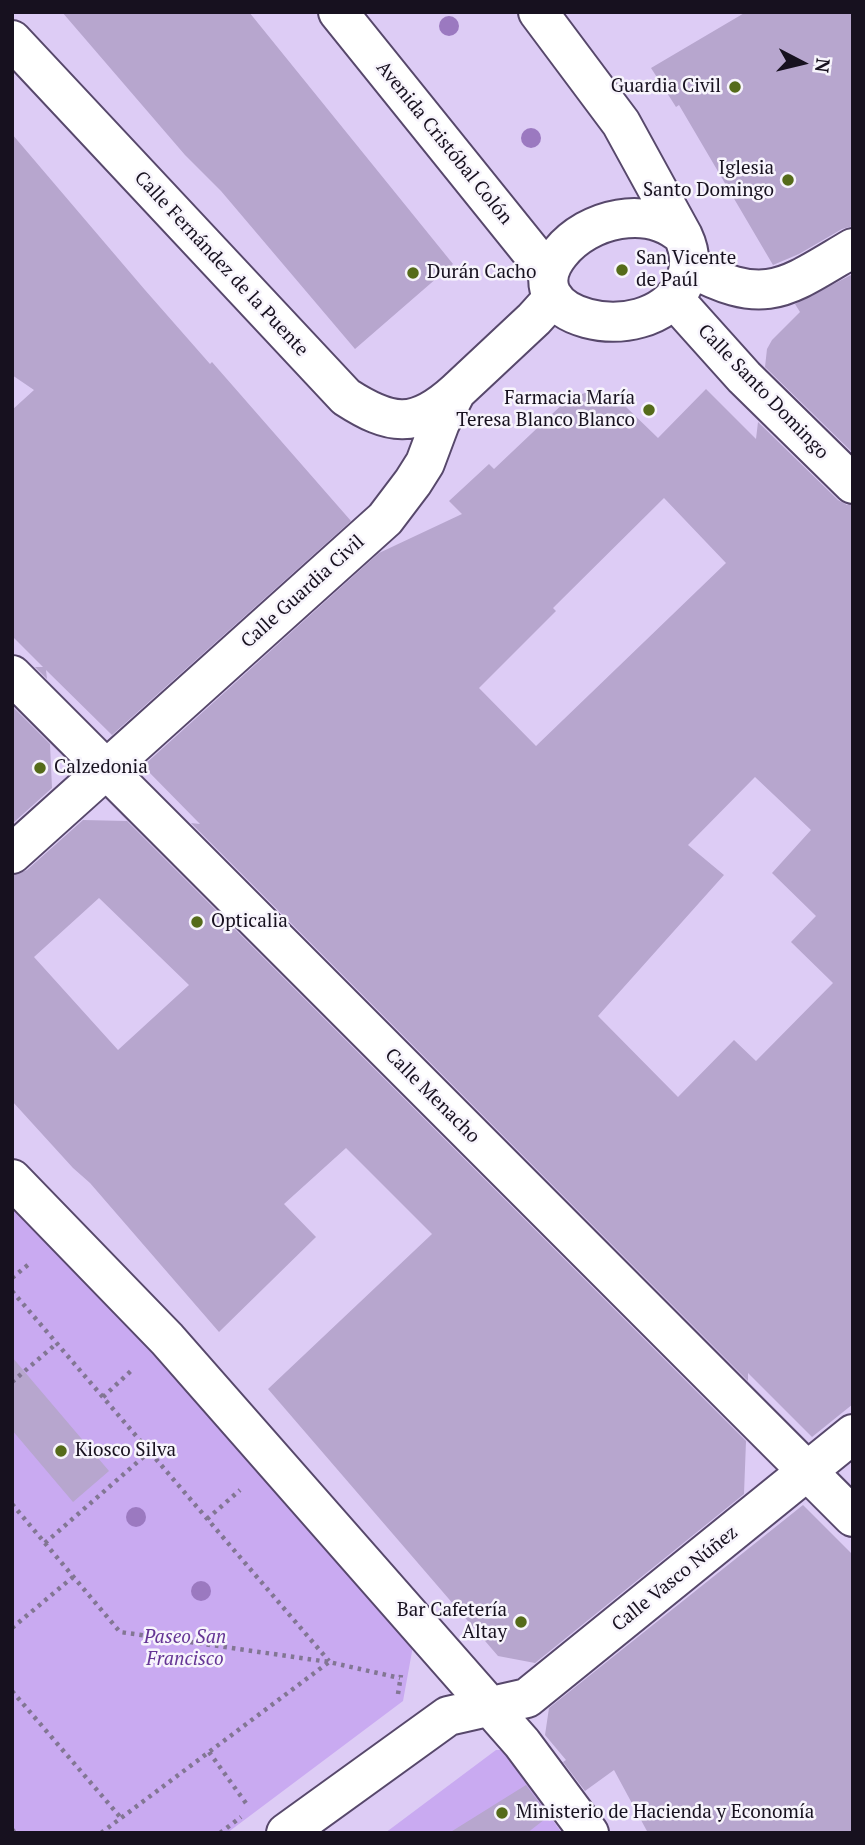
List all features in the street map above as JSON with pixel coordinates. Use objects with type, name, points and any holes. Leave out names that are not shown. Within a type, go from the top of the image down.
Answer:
[{"type":"street","name":"Avenida Cristóbal Colón","points":[[338,12],[551,286]]},
{"type":"street","points":[[538,12],[621,123],[682,267],[744,289],[770,290],[797,281],[853,248]]},
{"type":"street","name":"Calle Fernández de la Puente","points":[[12,40],[346,397],[364,409],[404,420],[423,416],[456,392]]},
{"type":"street","points":[[618,219],[653,221],[668,225],[682,267],[665,308],[642,319],[612,321],[571,313],[551,286],[559,254],[566,247],[599,223],[618,219]]},
{"type":"street","name":"Calle Santo Domingo","points":[[682,267],[744,377],[853,484]]},
{"type":"street","name":"Calle Guardia Civil","points":[[12,853],[385,519],[425,463],[440,423],[456,392],[534,319],[551,286]]},
{"type":"street","name":"Calle Menacho","points":[[12,674],[853,1517]]},
{"type":"street","points":[[12,1179],[167,1339],[522,1743],[589,1833]]},
{"type":"street","name":"Calle Vasco Núñez","points":[[489,1706],[527,1698],[853,1434]]},
{"type":"street","points":[[286,1833],[449,1716],[489,1706]]},
{"type":"path","points":[[12,1291],[329,1662]]},
{"type":"path","points":[[12,1382],[57,1344]]},
{"type":"path","points":[[45,1543],[149,1452]]},
{"type":"path","points":[[207,1519],[247,1485]]},
{"type":"path","points":[[12,1504],[120,1632],[329,1662],[400,1678]]},
{"type":"path","points":[[12,1628],[73,1577]]},
{"type":"path","points":[[101,1833],[329,1662]]},
{"type":"path","points":[[12,1691],[121,1818]]},
{"type":"path","points":[[209,1752],[250,1810]]},
{"type":"green space","name":"Paseo San Francisco","points":[[12,1188],[413,1646],[403,1701],[227,1833],[12,1833]]},
{"type":"green space","points":[[496,1750],[502,1750],[562,1833],[385,1833]]},
{"type":"building","points":[[62,12],[249,12],[453,264],[355,349],[221,191],[185,155]]},
{"type":"building","points":[[746,12],[853,12],[853,226],[842,229],[799,254],[773,265],[679,105],[676,107],[651,68]]},
{"type":"building","points":[[12,134],[145,290],[351,521],[112,735],[46,670],[47,679],[35,667],[43,667],[12,636],[12,410],[34,390],[12,375]]},
{"type":"building","points":[[853,274],[853,453],[765,367],[767,349],[772,340],[800,312],[795,304]]},
{"type":"building","points":[[706,389],[756,439],[758,422],[838,500],[853,505],[853,1404],[812,1437],[748,1373],[748,1381],[191,823],[200,824],[143,766],[379,553],[462,514],[449,501],[489,464],[494,469],[569,398],[585,393],[605,395],[623,404],[658,438]],"holes":[[[664,498],[726,563],[536,746],[479,688],[556,611],[553,608]],[[755,777],[811,830],[772,873],[816,916],[791,942],[833,983],[756,1061],[734,1040],[678,1097],[598,1016],[724,875],[688,845]]]},
{"type":"building","points":[[12,706],[50,744],[52,788],[12,824]]},
{"type":"building","points":[[83,820],[127,821],[746,1441],[744,1494],[535,1663],[498,1656],[268,1389],[432,1234],[346,1148],[284,1204],[316,1237],[219,1332],[90,1183],[12,1101],[12,875],[27,870]],"holes":[[[99,898],[189,985],[118,1050],[34,957]]]},
{"type":"building","name":"Kiosco Silva","points":[[12,1357],[109,1471],[73,1502],[12,1430]]},
{"type":"building","points":[[803,1505],[853,1555],[853,1833],[648,1833],[614,1770],[585,1791],[563,1762],[566,1760],[545,1735],[549,1708]]},
{"type":"building","name":"Ministerio de Hacienda y Economía","points":[[526,1785],[549,1816],[527,1833],[449,1833]]},
{"type":"place","name":"Guardia Civil","points":[[735,87]]},
{"type":"place","name":"Iglesia Santo Domingo","points":[[788,180]]},
{"type":"place","name":"San Vicente de Paúl","points":[[622,270]]},
{"type":"place","name":"Durán Cacho","points":[[413,273]]},
{"type":"place","name":"Farmacia María Teresa Blanco Blanco","points":[[649,410]]},
{"type":"place","name":"Calzedonia","points":[[40,768]]},
{"type":"place","name":"Opticalia","points":[[197,922]]},
{"type":"place","name":"Kiosco Silva","points":[[61,1451]]},
{"type":"place","name":"Bar Cafetería Altay","points":[[521,1622]]},
{"type":"place","name":"Ministerio de Hacienda y Economía","points":[[502,1813]]}]
